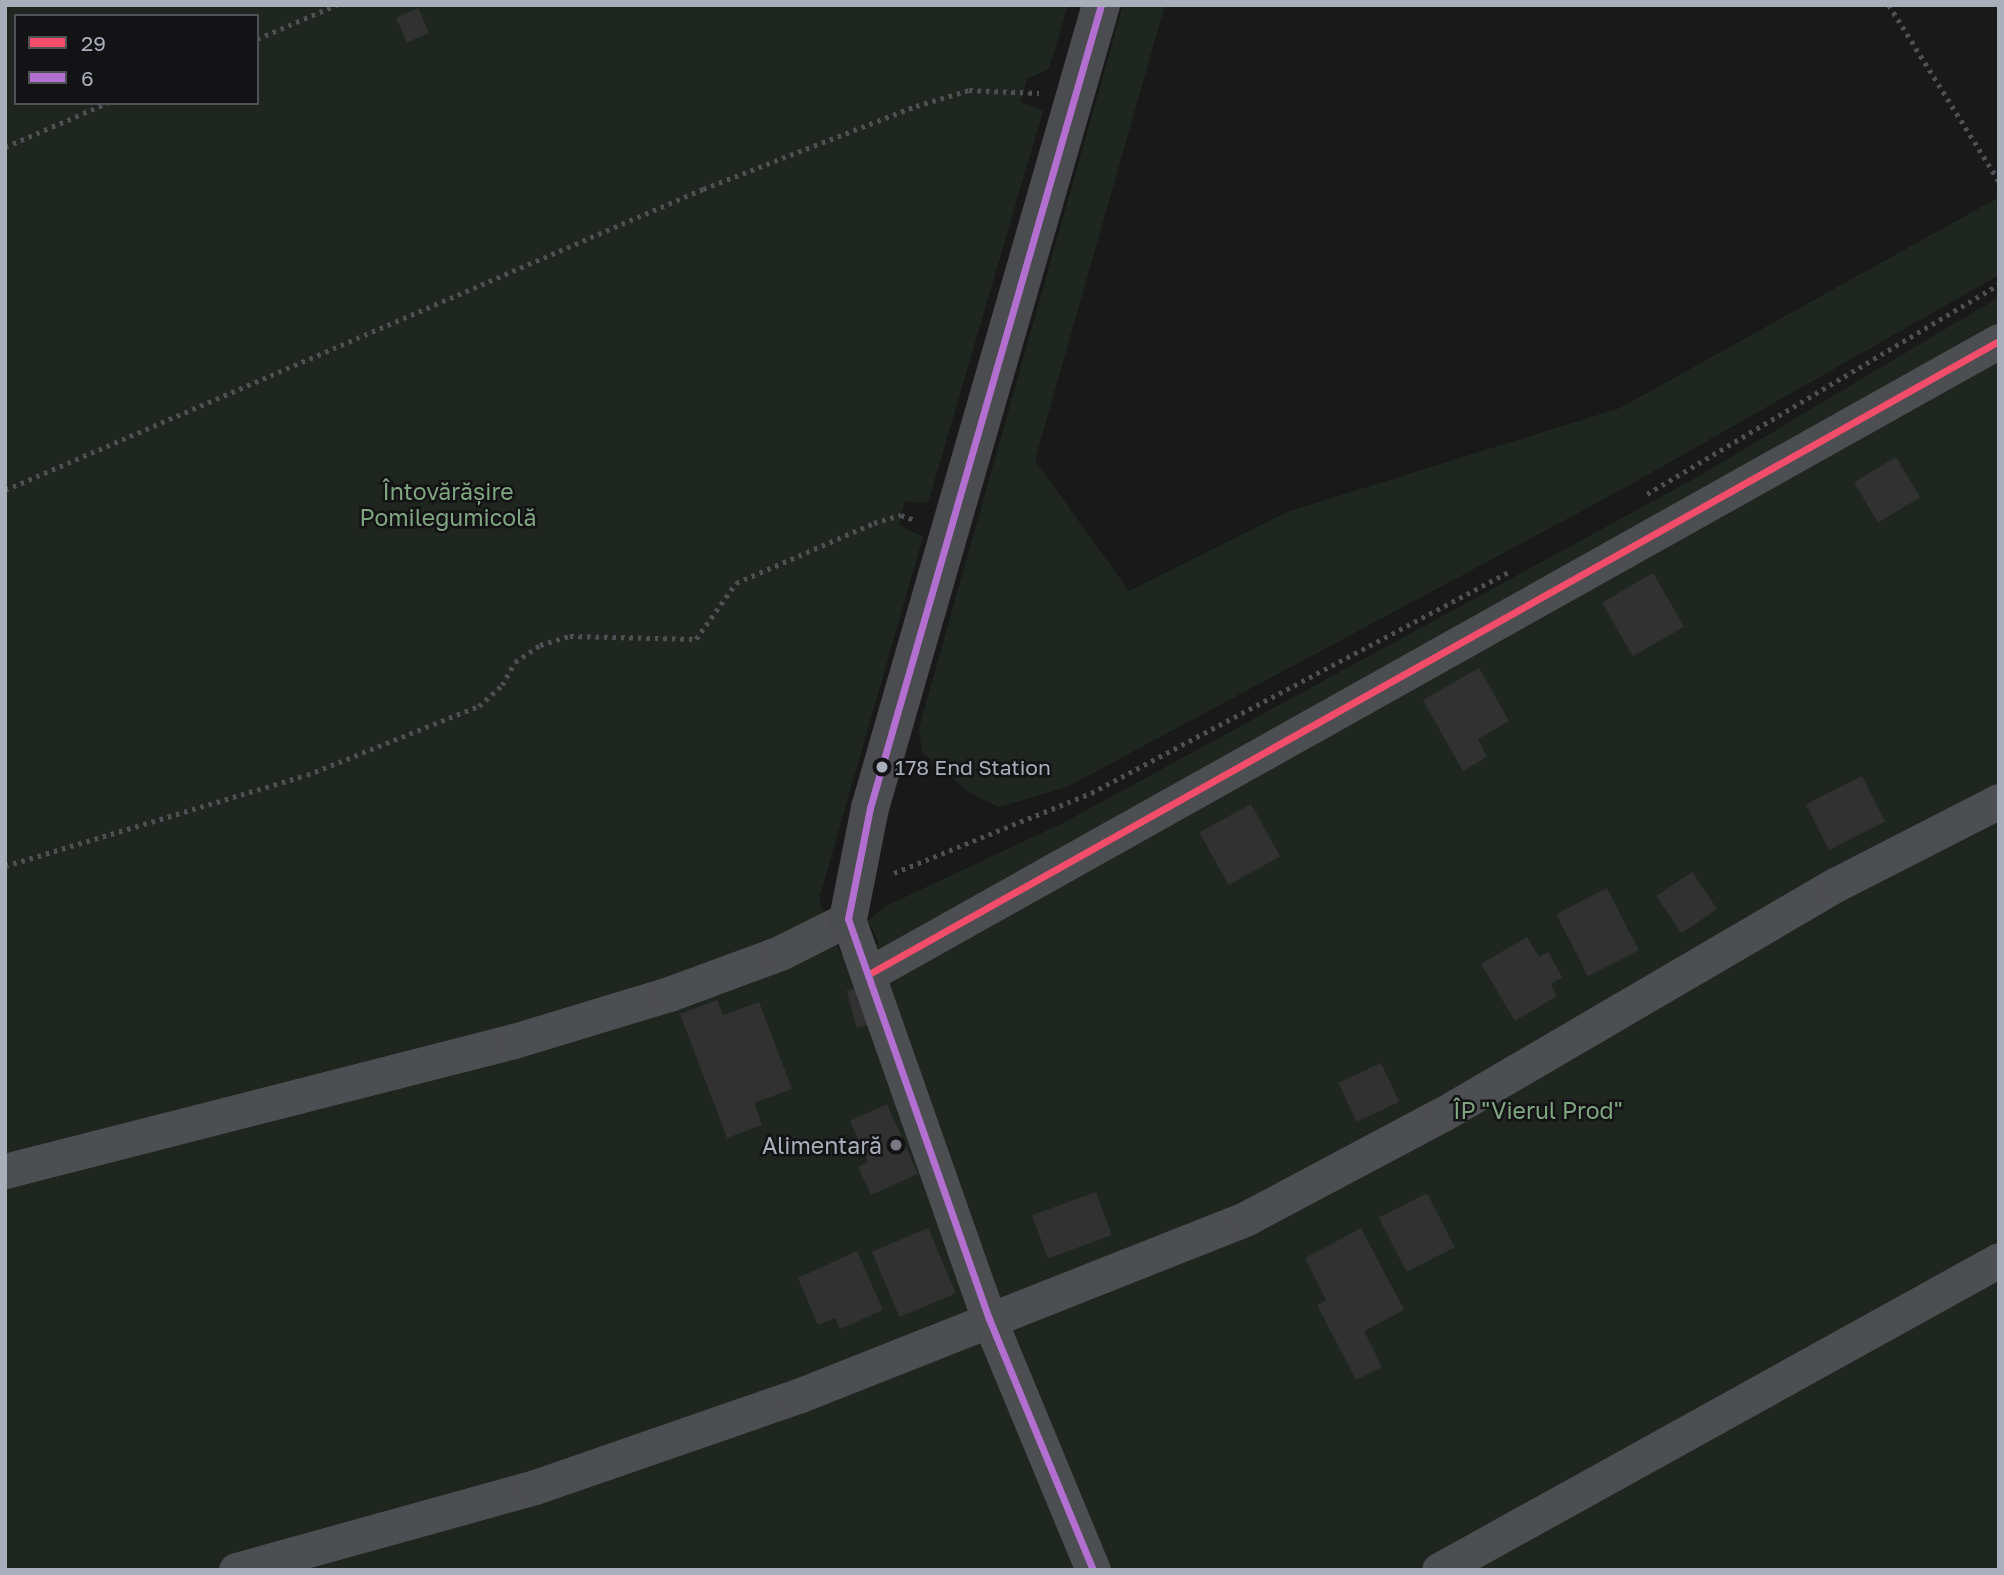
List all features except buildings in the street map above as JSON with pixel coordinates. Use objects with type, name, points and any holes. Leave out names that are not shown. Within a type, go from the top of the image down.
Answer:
[{"type":"street","points":[[1093,1570],[989,1319],[869,974],[850,905],[1101,5]]},
{"type":"street","points":[[869,974],[1999,341]]},
{"type":"street","points":[[236,1570],[535,1487],[798,1396],[1247,1218],[1443,1114],[1835,885],[1999,801]]},
{"type":"street","points":[[5,1171],[514,1041],[669,993],[780,953],[850,905]]},
{"type":"street","points":[[1439,1570],[1999,1260]]},
{"type":"path","points":[[259,38],[336,5]]},
{"type":"path","points":[[1889,5],[1999,181]]},
{"type":"path","points":[[5,490],[703,189],[916,106],[969,90],[1075,98]]},
{"type":"path","points":[[5,147],[102,105]]},
{"type":"path","points":[[1639,499],[1999,284]]},
{"type":"path","points":[[5,866],[307,775],[479,706],[502,685],[514,662],[540,645],[570,636],[696,639],[736,583],[874,523],[901,515],[952,532]]},
{"type":"path","points":[[850,905],[1091,793],[1518,566]]},
{"type":"green space","name":"ÎP \"Vierul Prod\"","points":[[5,5],[1068,5],[1049,69],[1027,79],[1020,102],[1043,111],[928,503],[905,501],[901,515],[899,525],[923,537],[819,899],[841,955],[879,943],[868,921],[886,906],[1063,823],[1699,476],[1999,297],[1999,1570],[5,1570]]},
{"type":"green space","points":[[1123,5],[1165,5],[1035,460],[1129,591],[1287,512],[1620,408],[1999,197],[1999,275],[1621,490],[1067,787],[999,807],[970,793],[922,752],[919,728]]},
{"type":"transit line","name":"6","points":[[1093,1570],[989,1319],[848,919],[870,808],[1101,5]]},
{"type":"transit line","name":"29","points":[[869,974],[1999,341]]},
{"type":"place","name":"178 End Station","points":[[882,767]]},
{"type":"place","name":"Alimentară","points":[[896,1145]]},
{"type":"park label","name":"Întovărășire Pomilegumicolă","points":[[448,504]]}]
